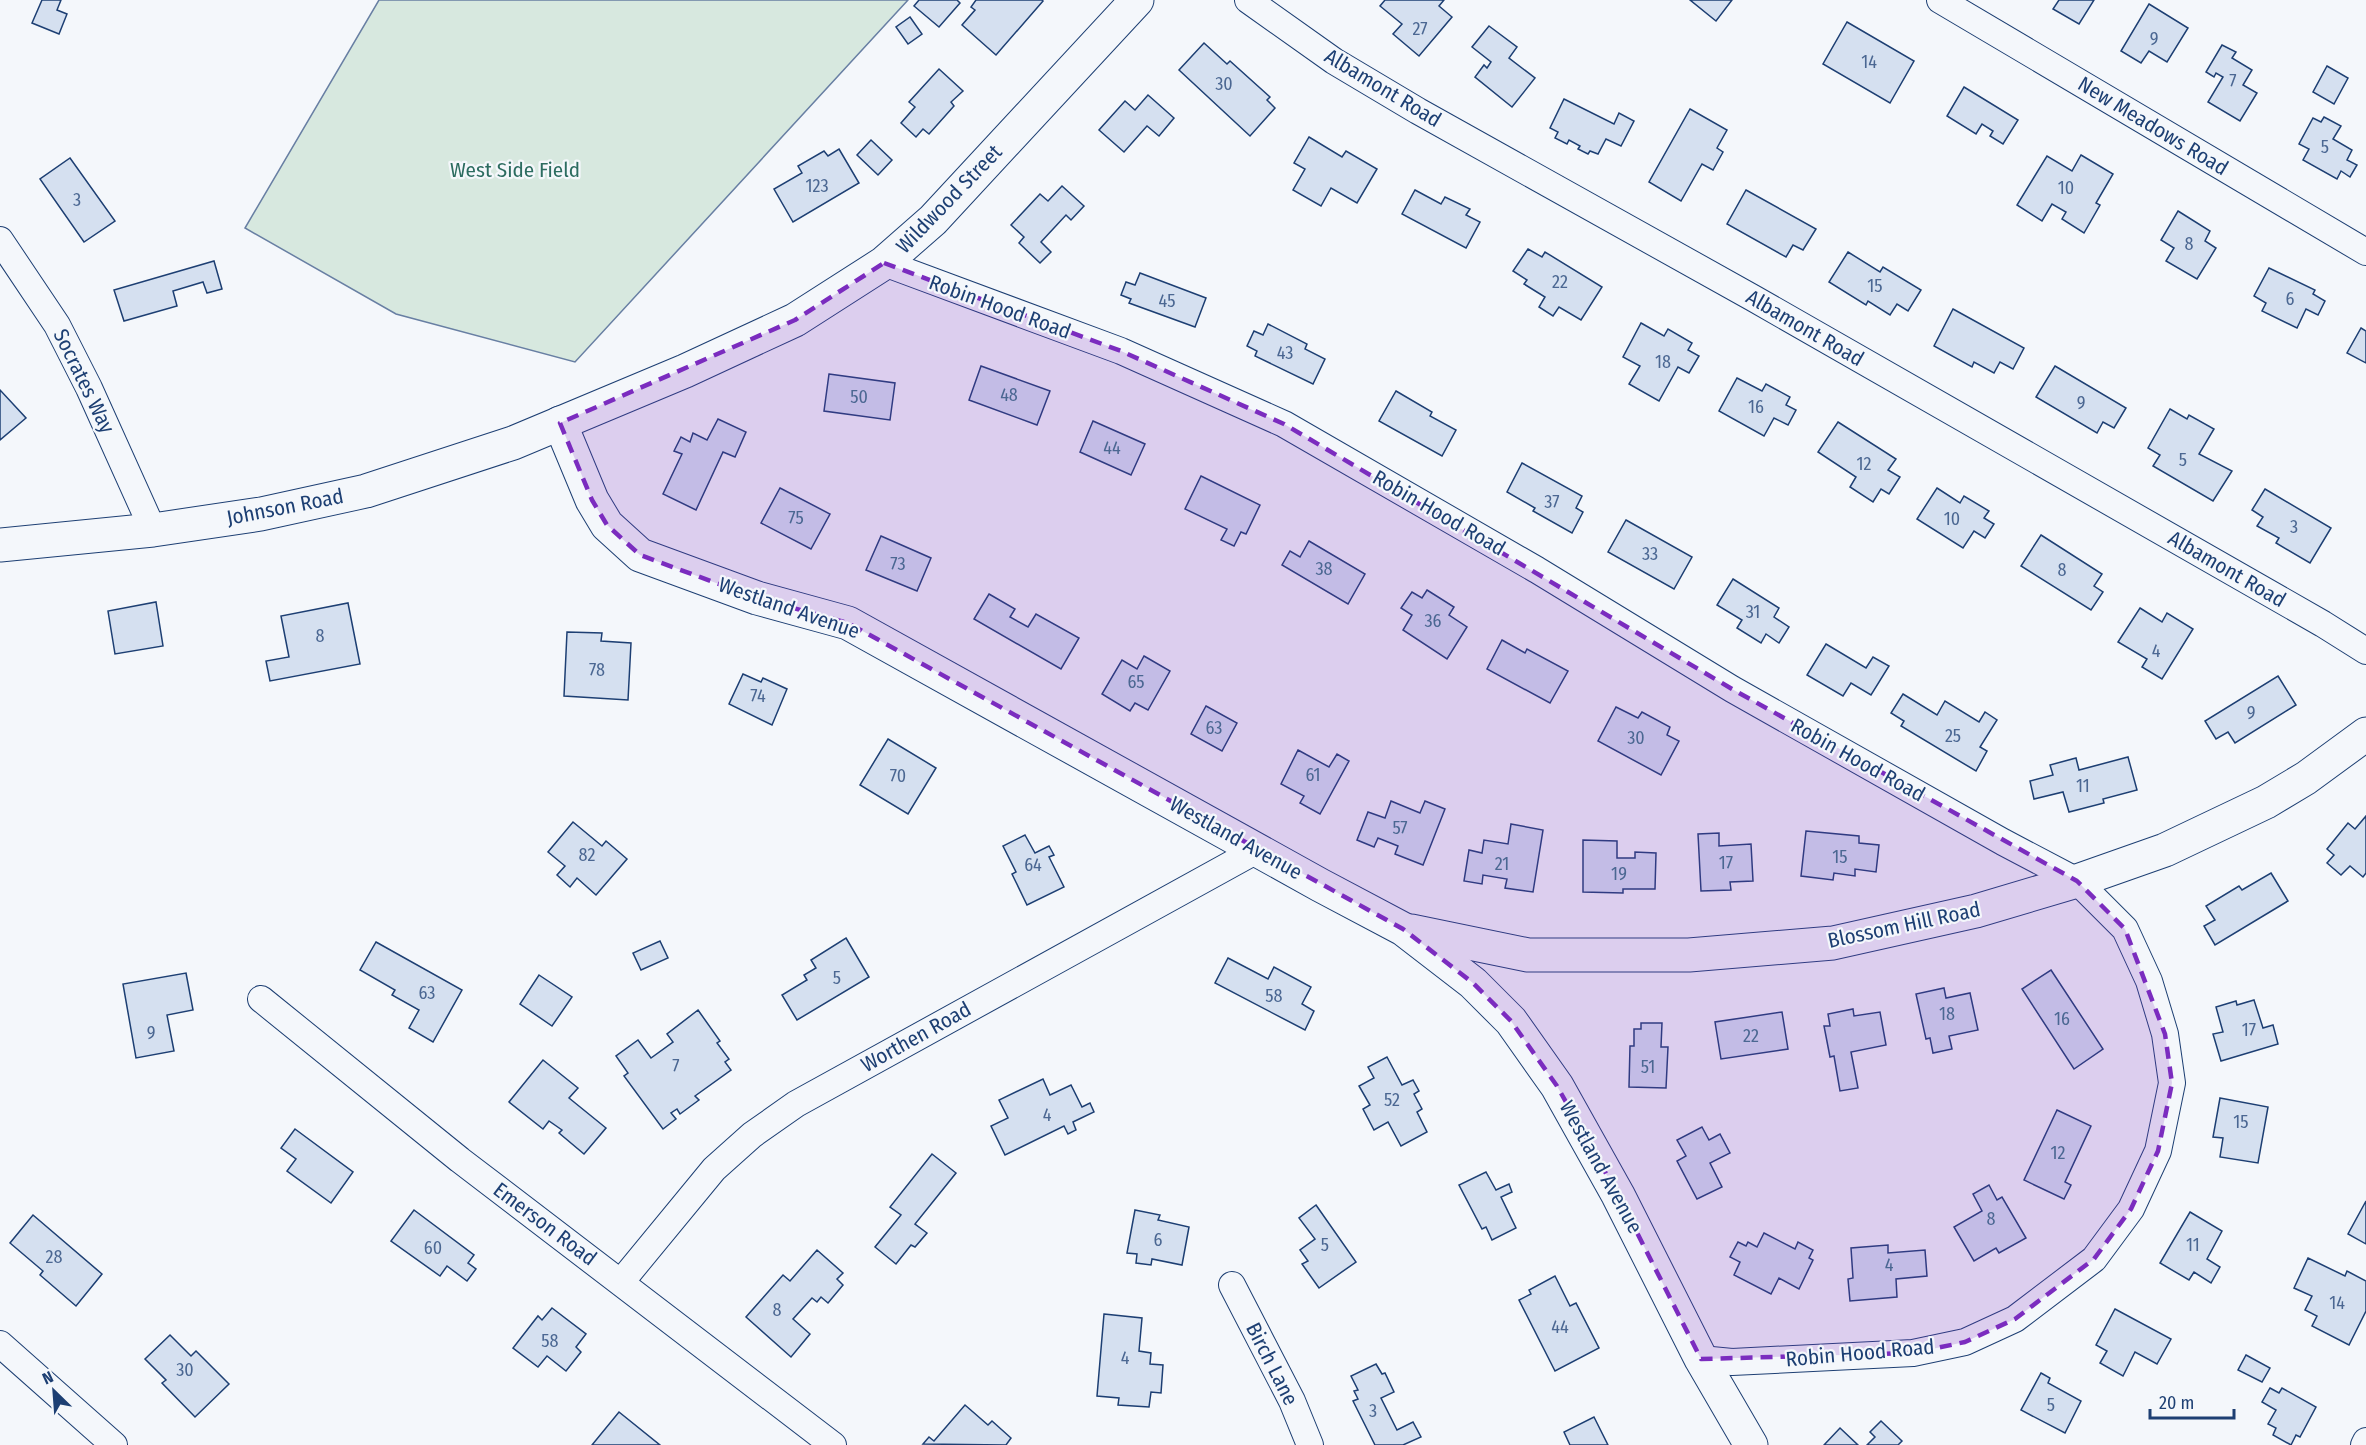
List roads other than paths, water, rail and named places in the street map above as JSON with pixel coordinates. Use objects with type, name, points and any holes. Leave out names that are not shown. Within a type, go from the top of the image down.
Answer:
[{"type":"street","name":"Wildwood Street","points":[[560,423],[685,371],[795,320],[884,263],[933,220],[1137,0]]},
{"type":"street","name":"Albamont Road","points":[[1248,0],[1334,61],[1419,111],[1753,298],[2282,600],[2366,651]]},
{"type":"street","name":"New Meadows Road","points":[[1940,0],[2366,252]]},
{"type":"street","name":"Socrates Way","points":[[0,240],[57,325],[89,388],[153,530]]},
{"type":"street","name":"Robin Hood Road","points":[[884,263],[1121,351],[1284,424],[1537,570],[1732,688],[2002,842],[2077,880],[2125,929],[2149,981],[2165,1034],[2172,1083],[2158,1151],[2131,1209],[2094,1259],[2014,1319],[1965,1342],[1912,1353],[1732,1362],[1701,1359]]},
{"type":"street","name":"Johnson Road","points":[[0,546],[153,530],[261,514],[366,491],[513,442],[560,423]]},
{"type":"street","name":"Westland Avenue","points":[[560,423],[577,467],[602,517],[607,525],[640,555],[757,598],[848,623],[1403,929],[1473,983],[1510,1021],[1557,1086],[1618,1195],[1701,1359],[1751,1445]]},
{"type":"street","name":"Blossom Hill Road","points":[[1403,929],[1528,955],[1689,956],[1833,943],[1976,910],[2077,880],[2165,850],[2266,802],[2306,778],[2366,734]]},
{"type":"street","name":"Worthen Road","points":[[621,1282],[714,1169],[752,1135],[796,1104],[1257,850]]},
{"type":"street","name":"Emerson Road","points":[[261,999],[460,1160],[833,1445]]},
{"type":"street","name":"Birch Lane","points":[[1232,1285],[1292,1401],[1310,1445]]},
{"type":"street","points":[[0,1344],[114,1445]]},
{"type":"park label","name":"West Side Field","points":[[515,170]]}]
